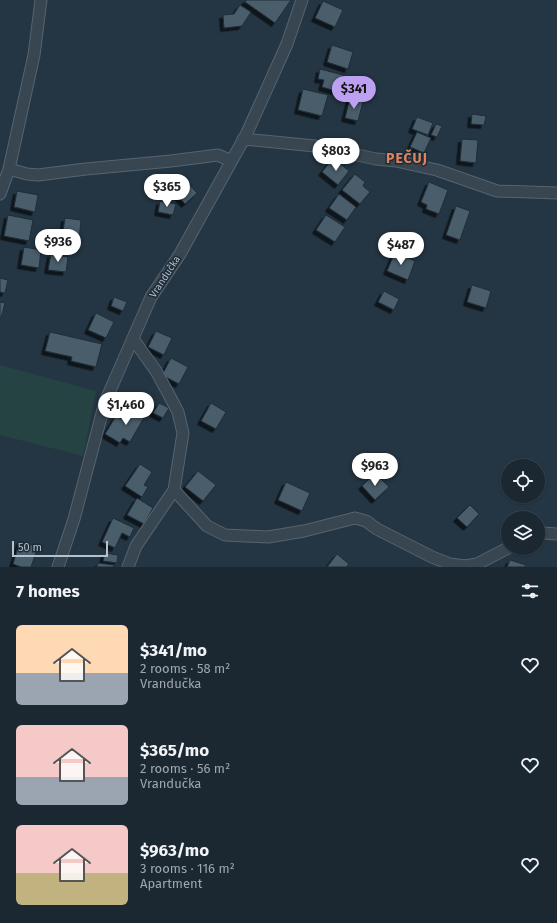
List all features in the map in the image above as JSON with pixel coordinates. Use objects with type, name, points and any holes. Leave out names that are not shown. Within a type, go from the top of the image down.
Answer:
[{"type":"street","points":[[0,194],[9,169],[34,55],[41,0]]},
{"type":"street","name":"Vrandučka","points":[[58,567],[74,518],[105,402],[151,297],[180,254],[243,139],[287,44],[302,0]]},
{"type":"street","points":[[243,139],[315,146],[376,159],[396,161],[437,170],[497,191],[557,193]]},
{"type":"street","points":[[9,169],[26,174],[38,175],[218,155],[231,161]]},
{"type":"street","points":[[128,567],[136,546],[174,490],[183,433],[178,412],[156,371],[136,343],[132,341]]},
{"type":"street","points":[[174,490],[207,526],[225,534],[268,537],[304,531],[355,518],[366,522],[432,557],[450,564],[465,566],[477,564],[501,552]]},
{"type":"street","points":[[545,532],[557,534]]},
{"type":"green space","points":[[0,365],[96,391],[83,456],[0,435]]},
{"type":"building","points":[[246,0],[291,0],[275,23],[245,2]]},
{"type":"building","points":[[323,1],[343,10],[335,27],[315,18]]},
{"type":"building","points":[[240,5],[251,12],[242,26],[224,28],[223,15],[234,14]]},
{"type":"building","points":[[332,45],[353,52],[348,69],[327,62]]},
{"type":"building","points":[[320,69],[343,75],[339,92],[322,87],[324,80],[318,79]]},
{"type":"building","points":[[349,79],[363,82],[360,96],[346,93]]},
{"type":"building","points":[[303,89],[328,95],[322,116],[298,110]]},
{"type":"building","points":[[350,98],[363,102],[358,121],[345,118]]},
{"type":"building","points":[[472,114],[486,116],[484,125],[471,124]]},
{"type":"building","points":[[417,117],[433,123],[428,135],[412,129]]},
{"type":"building","points":[[436,124],[442,126],[437,137],[431,135]]},
{"type":"building","points":[[417,132],[431,138],[424,153],[410,147]]},
{"type":"building","points":[[462,139],[478,140],[476,163],[460,161]]},
{"type":"building","points":[[333,158],[349,171],[338,185],[322,172]]},
{"type":"building","points":[[355,174],[365,182],[363,186],[370,192],[360,204],[342,190]]},
{"type":"building","points":[[185,180],[197,193],[185,204],[173,191]]},
{"type":"building","points":[[429,182],[448,190],[439,214],[426,209],[427,205],[421,202]]},
{"type":"building","points":[[17,191],[38,195],[35,212],[14,207]]},
{"type":"building","points":[[339,194],[356,207],[347,220],[329,208]]},
{"type":"building","points":[[160,201],[176,204],[173,215],[158,212]]},
{"type":"building","points":[[456,206],[470,211],[460,240],[446,235]]},
{"type":"building","points":[[8,215],[33,220],[29,241],[4,236]]},
{"type":"building","points":[[326,215],[345,227],[335,242],[316,230]]},
{"type":"building","points":[[65,218],[81,220],[79,240],[62,238]]},
{"type":"building","points":[[24,247],[41,250],[39,268],[21,265]]},
{"type":"building","points":[[395,252],[415,261],[408,280],[387,271]]},
{"type":"building","points":[[51,254],[68,257],[66,272],[48,270]]},
{"type":"building","points":[[0,278],[8,280],[5,293],[0,292]]},
{"type":"building","points":[[472,285],[491,291],[486,308],[467,302]]},
{"type":"building","points":[[384,291],[399,299],[394,310],[378,302]]},
{"type":"building","points":[[114,297],[127,302],[123,311],[111,306]]},
{"type":"building","points":[[0,302],[5,303],[1,318],[0,318]]},
{"type":"building","points":[[96,313],[114,322],[106,338],[88,330]]},
{"type":"building","points":[[156,331],[172,338],[164,355],[148,347]]},
{"type":"building","points":[[50,332],[102,344],[96,367],[71,361],[72,357],[45,351]]},
{"type":"building","points":[[171,358],[188,367],[179,384],[162,375]]},
{"type":"building","points":[[159,403],[169,408],[163,418],[153,413]]},
{"type":"building","points":[[211,403],[226,412],[216,429],[201,421]]},
{"type":"building","points":[[127,408],[134,412],[136,408],[146,414],[130,442],[123,438],[120,443],[105,434],[116,416],[121,419]]},
{"type":"building","points":[[140,464],[152,472],[144,485],[148,487],[142,497],[125,486]]},
{"type":"building","points":[[198,471],[216,485],[203,501],[185,487]]},
{"type":"building","points":[[375,473],[389,487],[375,500],[362,486]]},
{"type":"building","points":[[286,482],[310,493],[302,511],[278,500]]},
{"type":"building","points":[[137,498],[153,508],[144,524],[127,515]]},
{"type":"building","points":[[470,505],[479,514],[467,527],[457,518]]},
{"type":"building","points":[[113,518],[134,528],[130,537],[122,533],[115,548],[102,542]]},
{"type":"building","points":[[20,541],[38,547],[31,567],[21,567],[13,564]]},
{"type":"building","points":[[105,553],[118,555],[117,563],[103,561]]},
{"type":"building","points":[[337,554],[349,564],[346,567],[327,567]]},
{"type":"building","points":[[510,560],[526,565],[525,567],[507,567]]},
{"type":"building","points":[[98,563],[114,565],[114,567],[97,567]]},
{"type":"district","name":"PEČUJ","points":[[407,158]]}]
